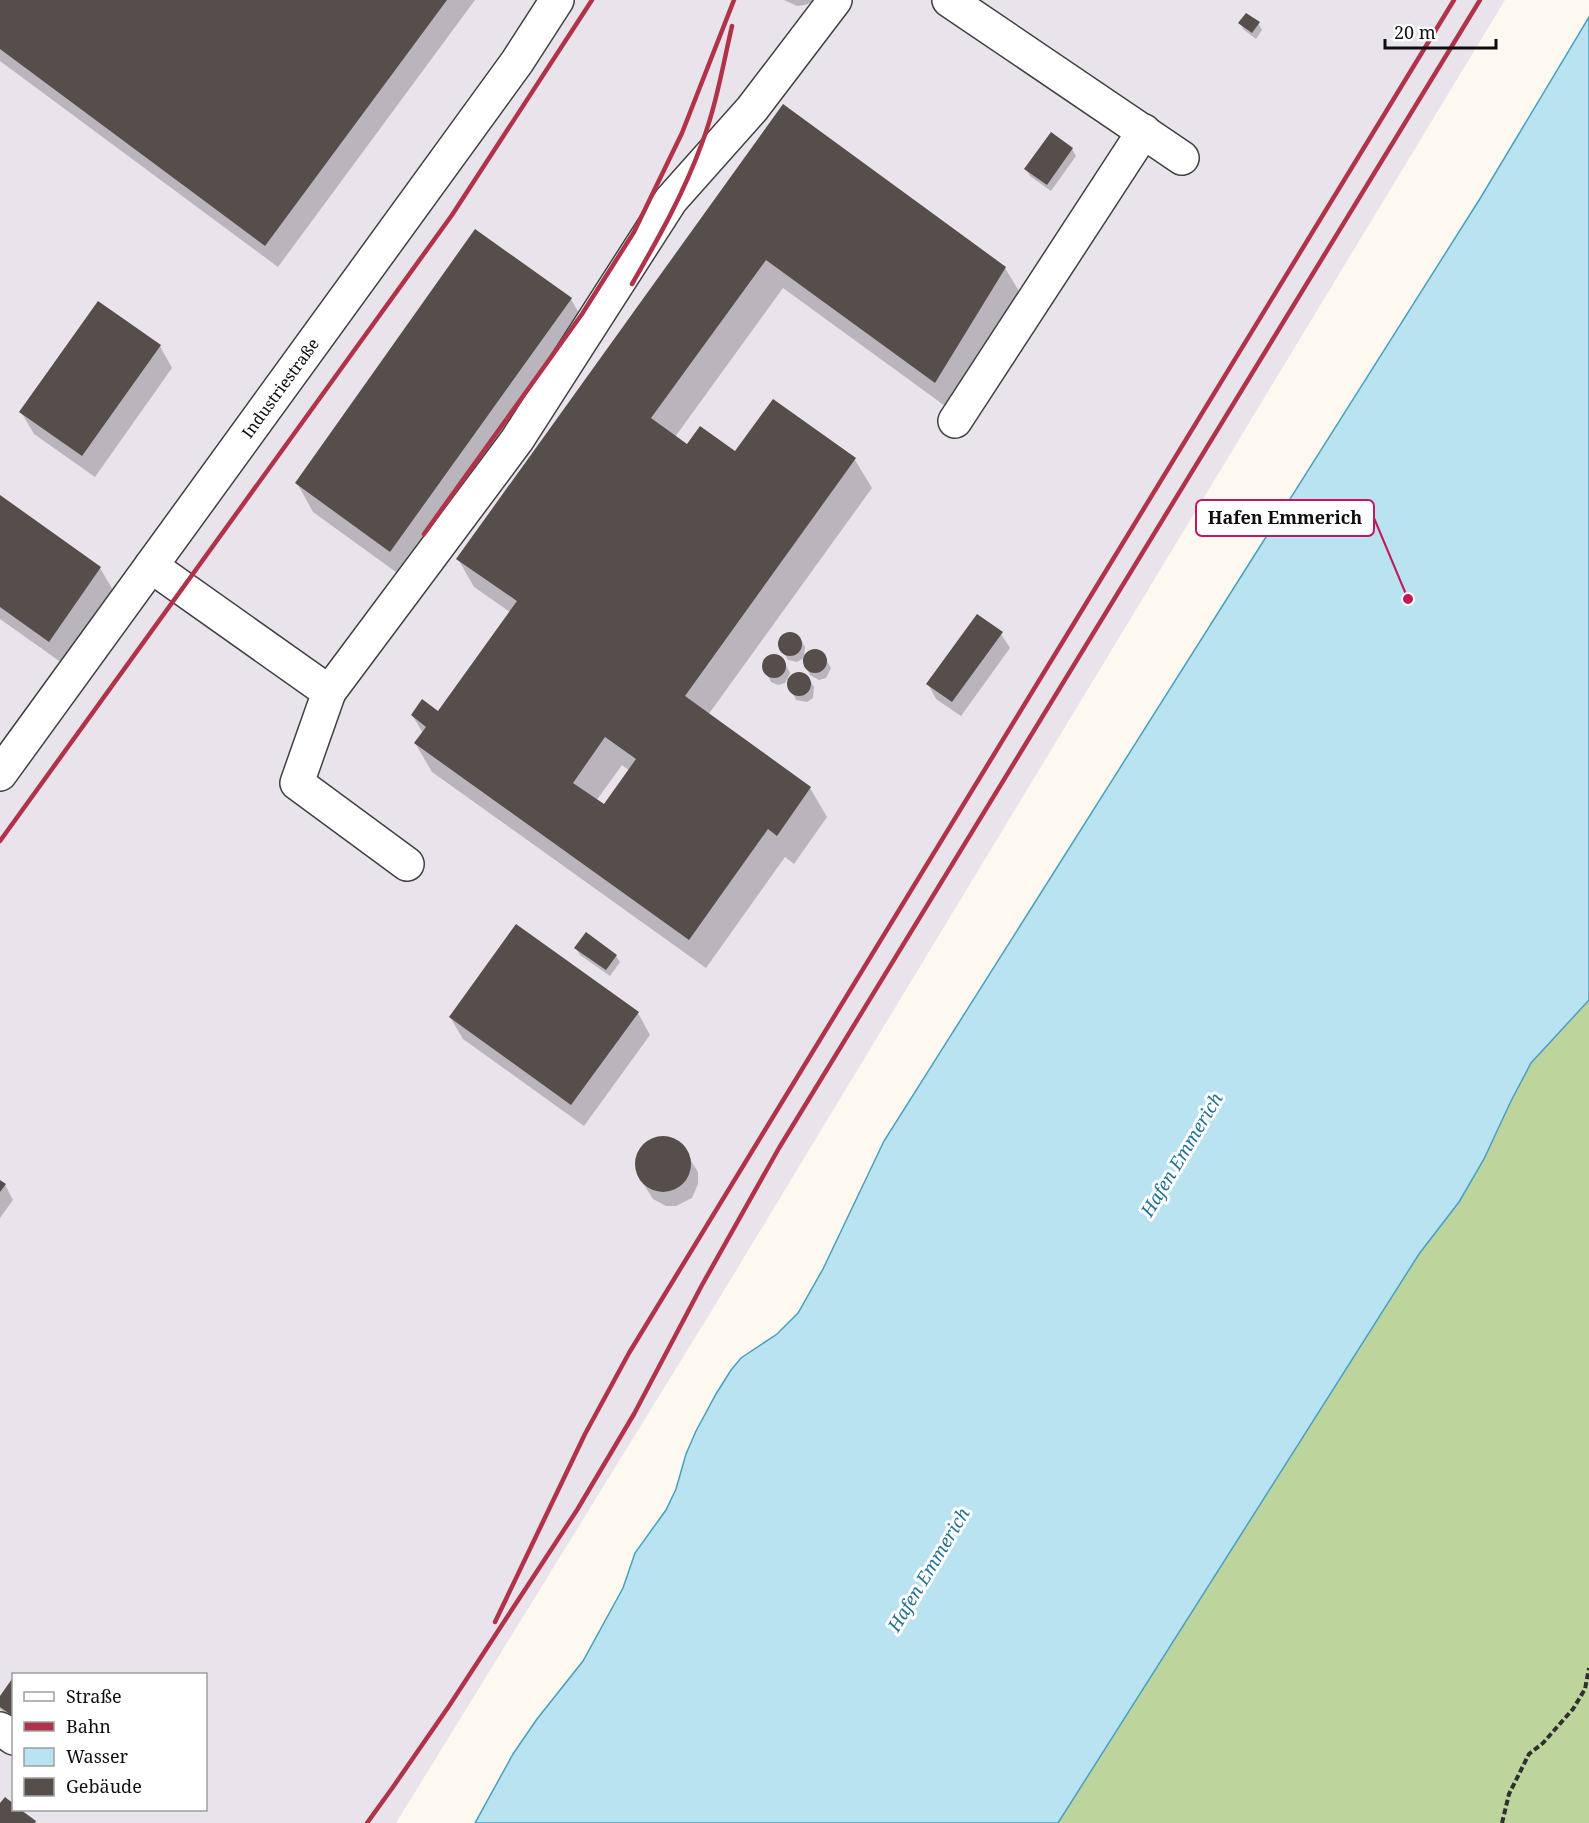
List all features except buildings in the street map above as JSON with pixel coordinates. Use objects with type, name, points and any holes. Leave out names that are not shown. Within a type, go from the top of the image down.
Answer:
[{"type":"street","name":"Industriestraße","points":[[0,774],[517,62],[557,0]]},
{"type":"street","points":[[407,864],[297,783],[329,692],[517,440],[671,200],[752,109],[835,0]]},
{"type":"street","points":[[949,0],[1182,158]]},
{"type":"street","points":[[955,421],[1144,132]]},
{"type":"street","points":[[151,566],[329,692]]},
{"type":"path","points":[[1502,1823],[1509,1794],[1529,1754],[1543,1743],[1573,1709],[1585,1689],[1589,1668]]},
{"type":"shaded area","points":[[0,0],[1505,0],[717,1302],[396,1823],[0,1823]]},
{"type":"green space","points":[[1589,1000],[1589,1823],[1058,1823],[1419,1254],[1459,1202],[1484,1159],[1531,1063]]},
{"type":"water","name":"Hafen Emmerich","points":[[1589,17],[1589,1000],[1531,1063],[1484,1159],[1459,1202],[1419,1254],[1058,1823],[475,1823],[513,1754],[537,1719],[583,1661],[623,1588],[635,1553],[666,1510],[676,1489],[686,1454],[716,1394],[741,1358],[777,1334],[798,1313],[823,1269],[884,1141],[1481,197]]},
{"type":"railway","points":[[0,841],[452,215],[592,0]]},
{"type":"railway","points":[[424,534],[582,314],[634,232],[682,133],[734,0]]},
{"type":"railway","points":[[495,1622],[585,1434],[629,1353],[1454,0]]},
{"type":"railway","points":[[367,1823],[449,1706],[577,1510],[634,1414],[702,1285],[779,1148],[1480,0]]},
{"type":"railway","points":[[632,284],[670,215],[695,162],[711,115],[732,26]]},
{"type":"place","name":"Hafen Emmerich","points":[[1408,599]]}]
